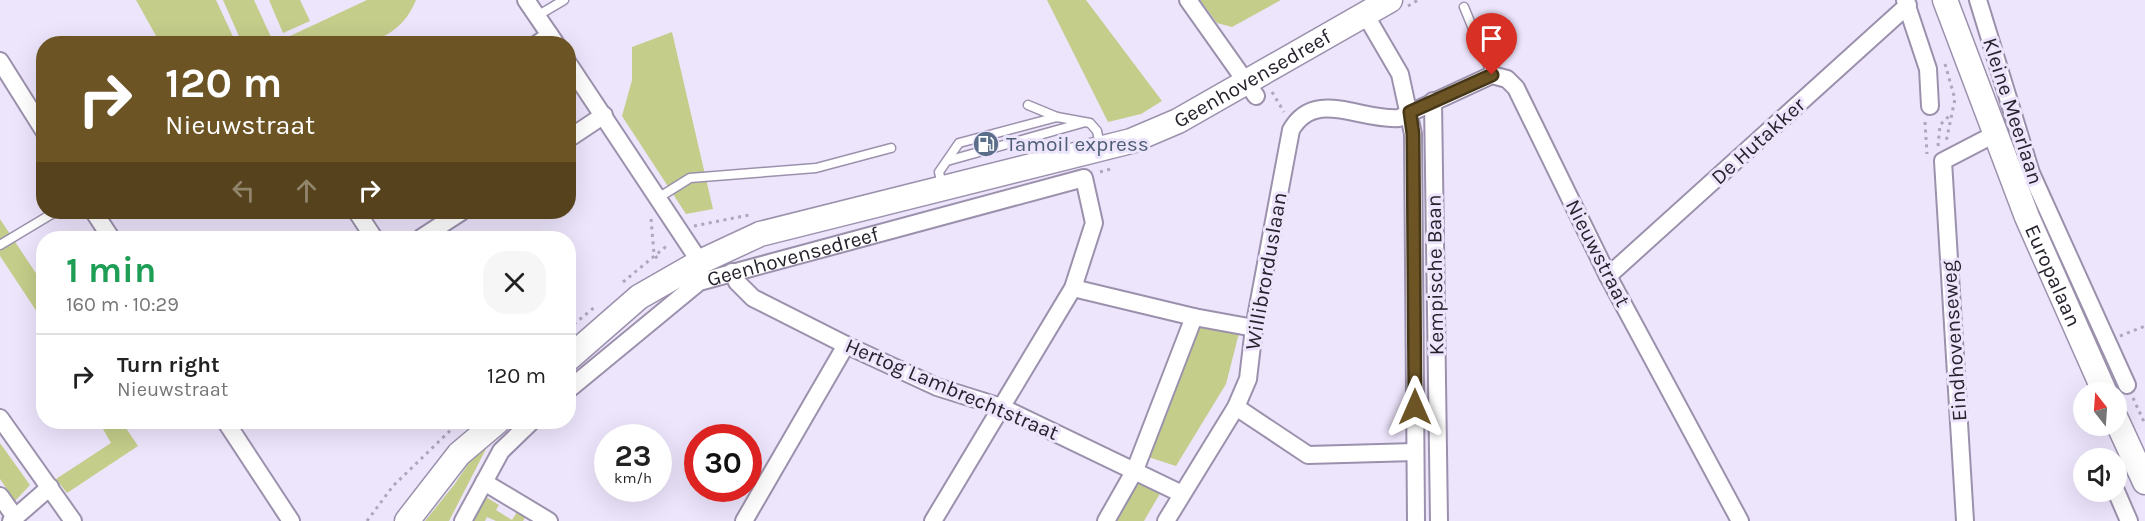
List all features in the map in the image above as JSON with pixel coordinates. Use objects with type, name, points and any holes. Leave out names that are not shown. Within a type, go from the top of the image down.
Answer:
[{"type":"street","points":[[526,0],[537,16],[546,36]]},
{"type":"street","points":[[1188,0],[1257,89]]},
{"type":"street","name":"Geenhovensedreef","points":[[639,297],[664,267],[760,234],[1131,141],[1257,89],[1365,14],[1390,0]]},
{"type":"street","points":[[1943,161],[1995,134],[1945,0]]},
{"type":"street","name":"Kleine Meerlaan","points":[[1978,0],[2031,173],[2126,382]]},
{"type":"street","points":[[1906,3],[1928,69],[1930,106]]},
{"type":"street","name":"De Hutakker","points":[[1608,276],[1906,3]]},
{"type":"street","points":[[1365,14],[1400,74],[1413,134],[1416,521]]},
{"type":"street","points":[[0,61],[36,118]]},
{"type":"street","points":[[576,75],[696,255]]},
{"type":"street","points":[[1293,127],[1299,116],[1320,107],[1386,119],[1399,118],[1492,75]]},
{"type":"street","name":"Nieuwstraat","points":[[1492,75],[1508,79],[1516,88],[1608,276],[1740,521]]},
{"type":"street","name":"Kempische Baan","points":[[1433,101],[1439,521]]},
{"type":"street","points":[[576,134],[604,115]]},
{"type":"street","name":"Willibrorduslaan","points":[[1166,521],[1236,407],[1248,379],[1254,328],[1293,127]]},
{"type":"street","name":"Europalaan","points":[[1995,134],[2043,256],[2100,382]]},
{"type":"street","name":"Eindhovenseweg","points":[[1943,161],[1965,521]]},
{"type":"street","name":"Geenhovensedreef","points":[[576,383],[699,282],[1084,178],[1094,223],[1073,288]]},
{"type":"street","points":[[432,231],[450,219]]},
{"type":"street","name":"Geenhovensedreef","points":[[576,352],[639,297],[696,255]]},
{"type":"street","name":"Hertog Lambrechtstraat","points":[[732,272],[737,282],[753,298],[846,345],[937,387],[1000,407],[1182,494]]},
{"type":"street","points":[[933,521],[1073,288],[1194,317],[1254,328]]},
{"type":"street","points":[[1106,521],[1135,470],[1194,317]]},
{"type":"street","points":[[744,521],[846,345]]},
{"type":"street","points":[[1236,407],[1308,455],[1416,452]]},
{"type":"street","points":[[0,418],[73,521]]},
{"type":"street","points":[[231,429],[291,521]]},
{"type":"street","points":[[406,518],[459,454],[488,429]]},
{"type":"street","points":[[463,521],[501,451],[524,429]]},
{"type":"street","points":[[2124,436],[2145,482]]},
{"type":"street","points":[[484,482],[549,521]]},
{"type":"street","points":[[0,496],[13,519],[50,486]]},
{"type":"street","points":[[2121,502],[2129,521]]},
{"type":"lane","points":[[537,16],[564,0]]},
{"type":"lane","points":[[1464,7],[1492,75]]},
{"type":"lane","points":[[1028,105],[1057,117],[1090,123],[1096,131],[1101,149]]},
{"type":"lane","points":[[943,189],[939,172],[959,143],[1057,117]]},
{"type":"lane","points":[[947,161],[1086,122]]},
{"type":"lane","points":[[656,194],[690,178],[816,168],[891,148]]},
{"type":"lane","points":[[0,245],[43,219]]},
{"type":"path","points":[[1257,89],[1293,127]]},
{"type":"path","points":[[1930,106],[1925,116],[1928,161],[1943,161]]},
{"type":"path","points":[[1951,114],[1946,137],[1943,161],[1938,148],[1937,133],[1944,119],[1951,114]]},
{"type":"path","points":[[656,194],[651,217],[654,254],[664,267]]},
{"type":"path","points":[[2107,340],[2145,326]]},
{"type":"path","points":[[2127,385],[2145,424]]},
{"type":"path","points":[[367,521],[393,486],[452,429]]},
{"type":"green space","points":[[136,0],[216,0],[233,36],[156,36]]},
{"type":"green space","points":[[223,0],[254,0],[271,36],[239,36]]},
{"type":"green space","points":[[269,0],[300,0],[310,21],[283,33]]},
{"type":"green space","points":[[367,0],[416,0],[405,19],[383,36],[290,36]]},
{"type":"green space","points":[[1047,0],[1086,0],[1162,101],[1141,114],[1108,122]]},
{"type":"green space","points":[[1200,0],[1281,0],[1232,27],[1217,23]]},
{"type":"green space","points":[[672,32],[713,209],[686,214],[622,116],[632,80],[632,47]]},
{"type":"green space","points":[[0,219],[36,273],[36,310],[0,256]]},
{"type":"green space","points":[[1200,327],[1239,333],[1226,384],[1176,466],[1148,457],[1192,335]]},
{"type":"green space","points":[[103,429],[127,429],[138,446],[67,493],[56,479],[111,443]]},
{"type":"green space","points":[[0,443],[30,485],[15,501],[0,479]]},
{"type":"green space","points":[[482,444],[488,445],[449,521],[425,521],[454,485]]},
{"type":"green space","points":[[1140,480],[1162,490],[1144,521],[1116,521]]},
{"type":"green space","points":[[486,497],[499,505],[496,510],[512,520],[519,509],[527,514],[523,521],[496,521],[487,517],[485,521],[473,521]]},
{"type":"place","name":"Tamoil express","points":[[986,144]]},
{"type":"route","points":[[1415,407],[1413,134],[1410,112],[1492,75]]}]
